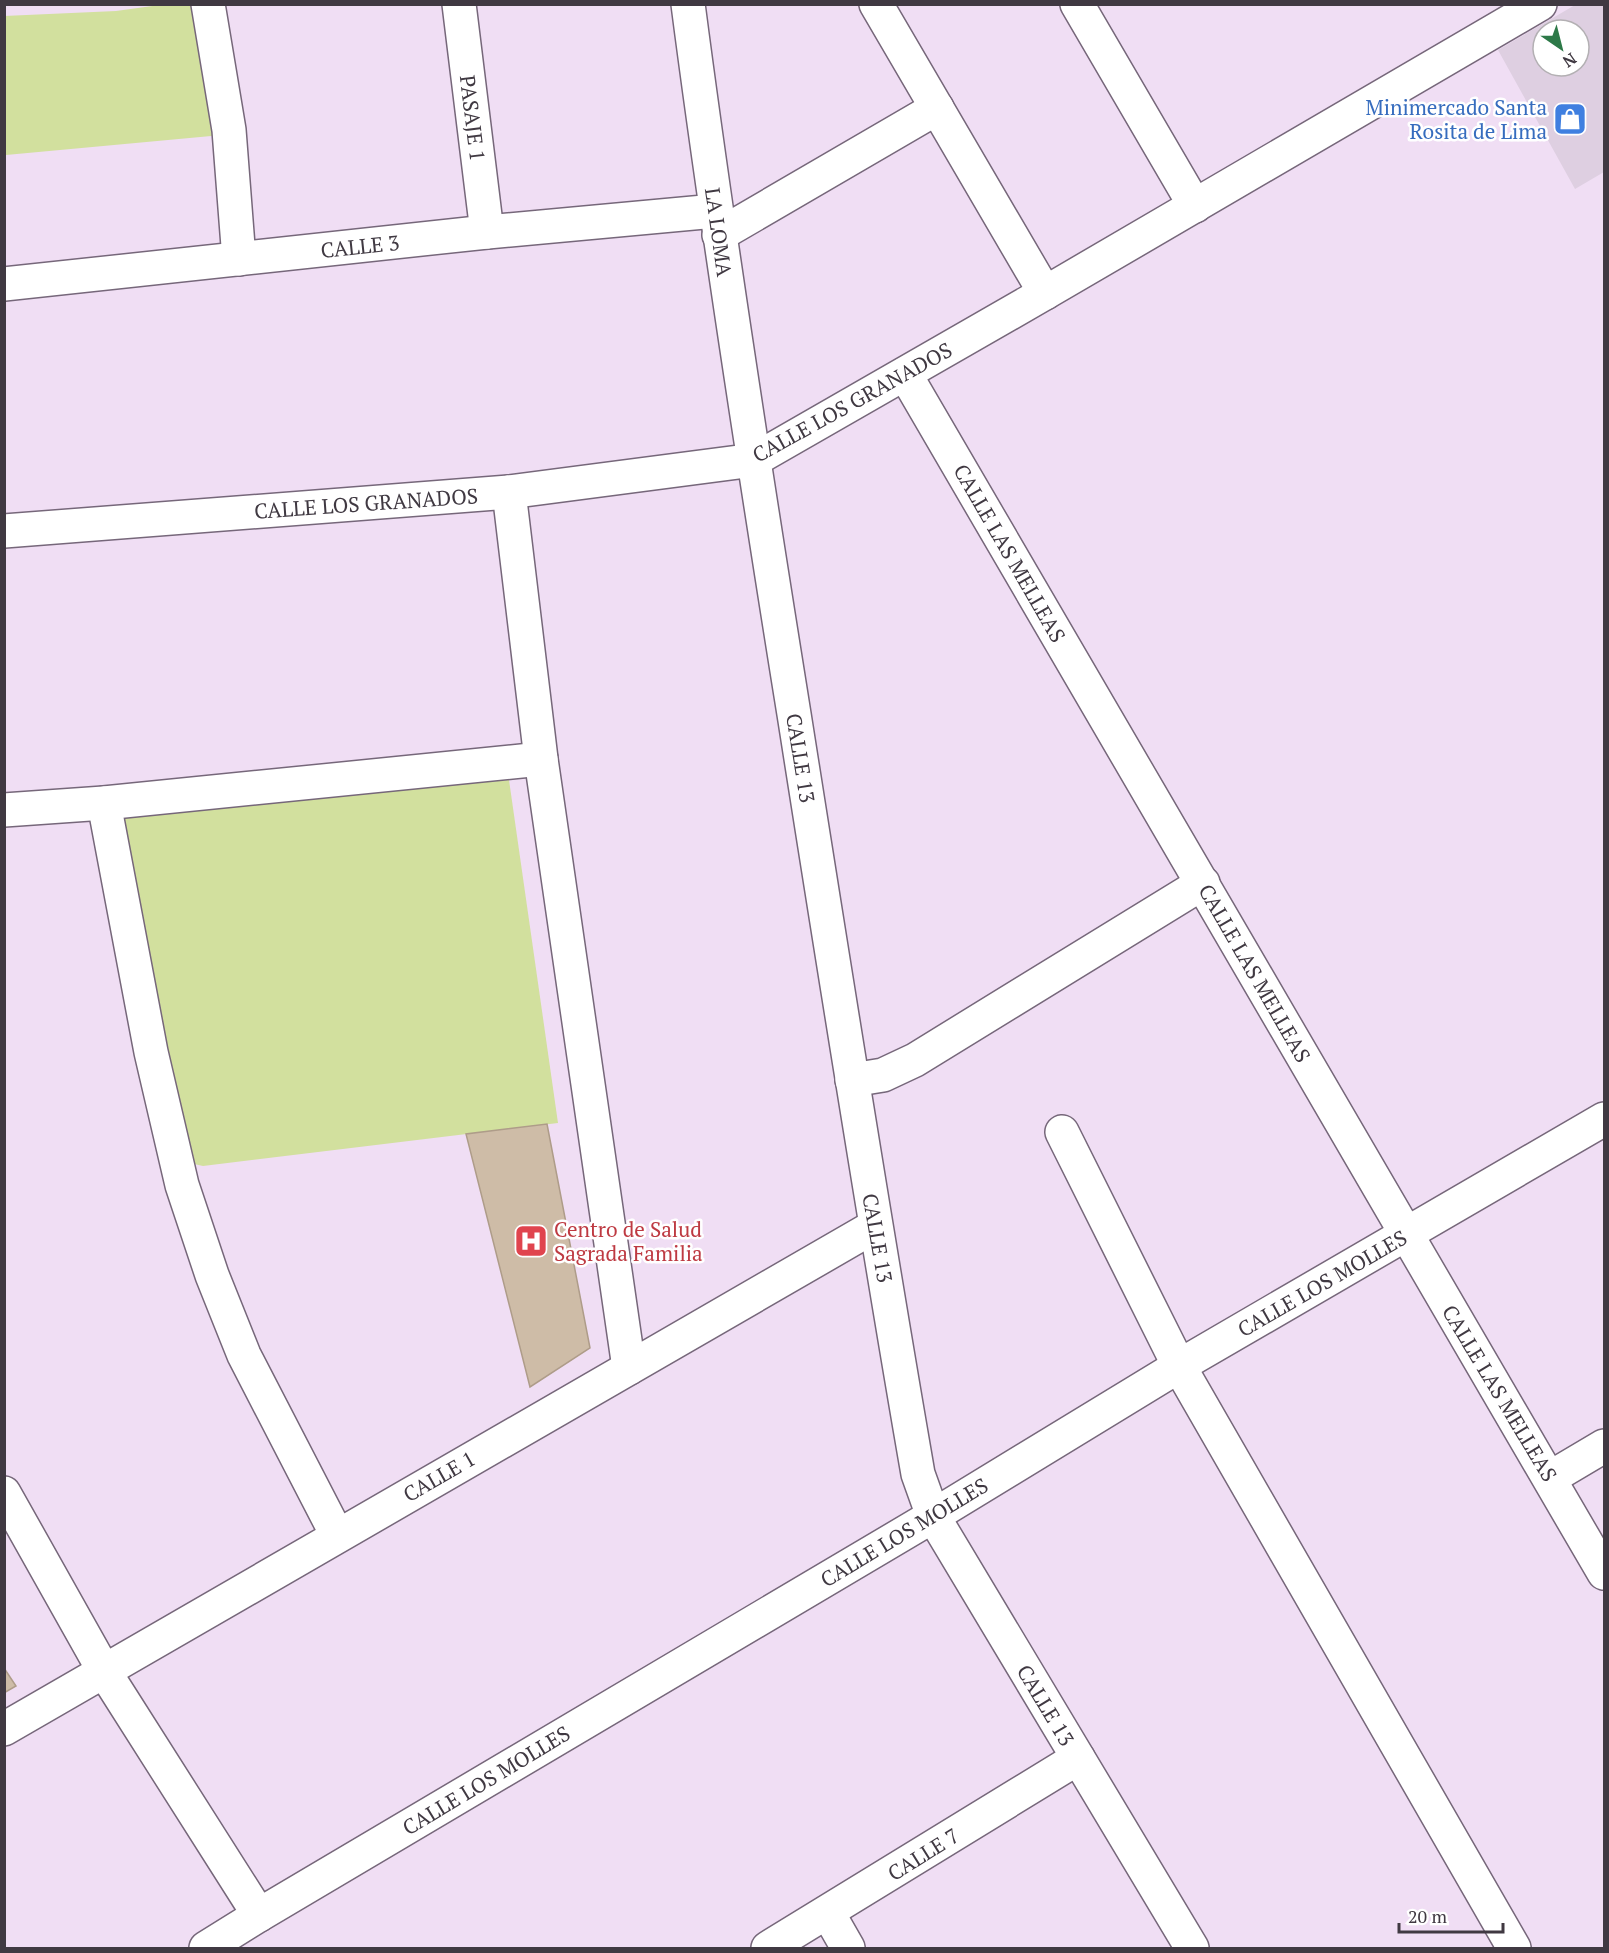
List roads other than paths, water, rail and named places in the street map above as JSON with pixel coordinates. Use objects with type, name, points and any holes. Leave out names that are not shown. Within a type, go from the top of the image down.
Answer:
[{"type":"street","points":[[208,4],[229,130],[239,259]]},
{"type":"street","name":"PASAJE 1","points":[[459,4],[487,232]]},
{"type":"street","name":"LA LOMA","points":[[688,4],[717,223],[754,460]]},
{"type":"street","points":[[876,4],[1045,293]]},
{"type":"street","points":[[1077,4],[1195,206]]},
{"type":"street","name":"CALLE LOS GRANADOS","points":[[4,531],[509,492],[754,460],[1540,4]]},
{"type":"street","points":[[717,223],[937,108]]},
{"type":"street","name":"CALLE 3","points":[[4,284],[487,232],[717,223]]},
{"type":"street","name":"CALLE LAS MELLEAS","points":[[905,374],[1605,1573]]},
{"type":"street","name":"CALLE 13","points":[[754,460],[875,1226],[918,1474],[933,1516],[1192,1948]]},
{"type":"street","points":[[509,492],[542,759],[629,1368]]},
{"type":"street","points":[[4,810],[104,803],[542,759]]},
{"type":"street","points":[[104,803],[151,1052],[182,1185],[212,1275],[244,1354],[337,1535]]},
{"type":"street","points":[[852,1080],[883,1075],[915,1060],[1203,883]]},
{"type":"street","name":"CALLE LOS MOLLES","points":[[206,1948],[933,1516],[1179,1366],[1605,1119]]},
{"type":"street","points":[[1062,1132],[1179,1366],[1514,1948]]},
{"type":"street","name":"CALLE 1","points":[[4,1729],[875,1226]]},
{"type":"street","points":[[1550,1478],[1605,1446]]},
{"type":"street","points":[[4,1493],[104,1671],[259,1915]]},
{"type":"street","name":"CALLE 7","points":[[768,1948],[1078,1758]]},
{"type":"street","points":[[828,1913],[848,1948]]},
{"type":"place","name":"Minimercado Santa Rosita de Lima","points":[[1570,119]]},
{"type":"place","name":"Centro de Salud Sagrada Familia","points":[[531,1241]]}]
